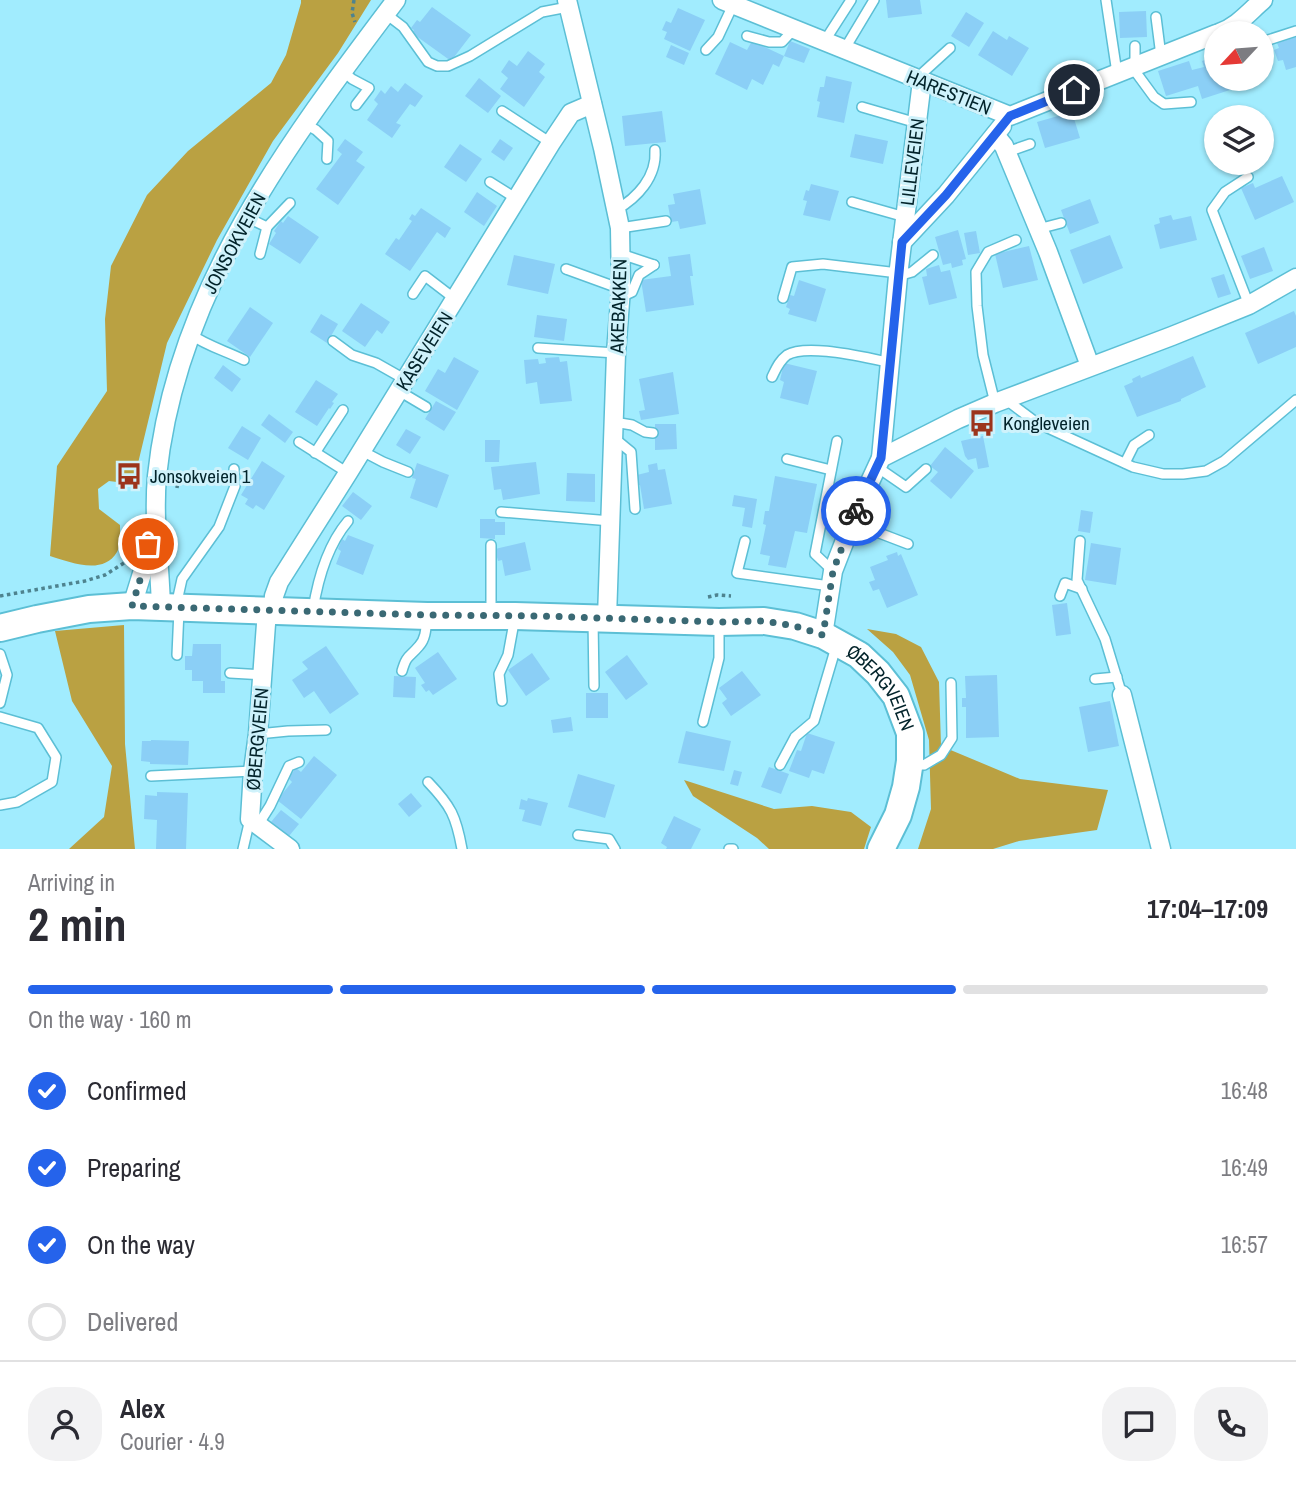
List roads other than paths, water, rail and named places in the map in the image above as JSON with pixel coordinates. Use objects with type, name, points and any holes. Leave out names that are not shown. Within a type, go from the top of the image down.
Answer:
[{"type":"main road","name":"ØBERGVEIEN","points":[[0,628],[89,609],[132,606],[764,621],[795,626],[831,638],[859,655],[896,696],[910,733],[910,765],[898,815],[881,849]]},
{"type":"street","name":"HARESTIEN","points":[[1247,21],[1263,0]]},
{"type":"street","name":"HARESTIEN","points":[[728,2],[1010,116],[1204,39]]},
{"type":"street","name":"AKEBAKKEN","points":[[568,4],[618,219],[621,254],[611,521],[600,618]]},
{"type":"street","name":"JONSOKVEIEN","points":[[172,608],[160,570],[156,521],[157,476],[165,426],[190,334],[222,261],[272,171],[391,7]]},
{"type":"street","name":"LILLEVEIEN","points":[[879,462],[917,123],[919,80]]},
{"type":"street","name":"KASEVEIEN","points":[[270,610],[279,582],[551,143],[571,113],[592,104]]},
{"type":"street","name":"LILLEVEIEN","points":[[902,242],[946,195],[1010,116]]},
{"type":"street","points":[[995,135],[1007,152],[1090,366]]},
{"type":"street","points":[[831,638],[832,578],[856,512],[879,462],[958,419],[1172,336],[1249,304],[1295,281]]},
{"type":"street","name":"JONSOKVEIEN","points":[[132,606],[156,521]]},
{"type":"street","name":"ØBERGVEIEN","points":[[254,822],[253,771],[270,610]]},
{"type":"street","points":[[1122,695],[1161,849]]},
{"type":"street","points":[[254,822],[290,849]]},
{"type":"lane","points":[[824,42],[851,0]]},
{"type":"lane","points":[[844,50],[874,0]]},
{"type":"lane","points":[[1106,0],[1128,69],[1164,104],[1191,102]]},
{"type":"lane","points":[[706,50],[718,37],[728,2]]},
{"type":"lane","points":[[391,7],[428,62],[447,66],[470,56],[542,12],[568,4]]},
{"type":"lane","points":[[1156,17],[1161,56]]},
{"type":"lane","points":[[747,36],[769,42],[782,42],[794,29]]},
{"type":"lane","points":[[1274,39],[1296,31]]},
{"type":"lane","points":[[1128,69],[1135,46]]},
{"type":"lane","points":[[919,80],[950,48]]},
{"type":"lane","points":[[343,71],[369,88],[356,104]]},
{"type":"lane","points":[[862,107],[917,123]]},
{"type":"lane","points":[[502,111],[551,143]]},
{"type":"lane","points":[[305,124],[328,141],[327,159]]},
{"type":"lane","points":[[1007,152],[1030,144]]},
{"type":"lane","points":[[618,219],[647,184],[656,158],[655,150]]},
{"type":"lane","points":[[1248,177],[1225,192],[1212,210],[1249,304]]},
{"type":"lane","points":[[490,182],[517,199]]},
{"type":"lane","points":[[852,202],[905,216]]},
{"type":"lane","points":[[260,254],[267,227],[290,203]]},
{"type":"lane","points":[[246,216],[267,227]]},
{"type":"lane","points":[[618,219],[666,221]]},
{"type":"lane","points":[[1038,229],[1062,223]]},
{"type":"lane","points":[[1016,240],[988,252],[976,272],[977,306],[983,355],[1000,401],[1037,423],[1133,467],[1163,474],[1182,474],[1206,471],[1224,461],[1296,400]]},
{"type":"lane","points":[[566,269],[621,293],[632,292],[639,275],[654,265],[621,254]]},
{"type":"lane","points":[[783,298],[792,267],[823,264],[898,274],[912,272],[933,256]]},
{"type":"lane","points":[[413,294],[425,276],[455,299]]},
{"type":"lane","points":[[190,334],[203,343],[244,360]]},
{"type":"lane","points":[[333,341],[352,355],[376,363],[426,407]]},
{"type":"lane","points":[[538,348],[616,353]]},
{"type":"lane","points":[[772,377],[785,356],[799,350],[890,362]]},
{"type":"lane","points":[[315,453],[343,410]]},
{"type":"lane","points":[[635,509],[631,452],[614,430],[632,425],[653,433]]},
{"type":"lane","points":[[1125,463],[1134,445],[1149,435]]},
{"type":"lane","points":[[832,578],[814,554],[837,441]]},
{"type":"lane","points":[[299,442],[348,473]]},
{"type":"lane","points":[[362,451],[408,472]]},
{"type":"lane","points":[[788,459],[831,470]]},
{"type":"lane","points":[[879,462],[906,487],[926,469]]},
{"type":"lane","points":[[177,655],[172,608],[182,579],[219,527],[235,486],[234,468]]},
{"type":"lane","points":[[501,512],[611,521]]},
{"type":"lane","points":[[856,512],[874,531],[908,544]]},
{"type":"lane","points":[[312,612],[324,564],[338,534],[348,521]]},
{"type":"lane","points":[[745,541],[737,573],[832,578]]},
{"type":"lane","points":[[1080,541],[1077,580],[1105,639],[1122,695]]},
{"type":"lane","points":[[491,545],[508,655],[499,674],[502,701]]},
{"type":"lane","points":[[1060,596],[1065,583],[1082,589]]},
{"type":"lane","points":[[402,671],[406,657],[421,645],[426,632],[427,615]]},
{"type":"lane","points":[[594,686],[600,618]]},
{"type":"lane","points":[[703,722],[719,658],[719,622]]},
{"type":"lane","points":[[780,765],[795,737],[814,721],[831,638]]},
{"type":"lane","points":[[0,654],[7,676],[0,703]]},
{"type":"lane","points":[[230,673],[263,675]]},
{"type":"lane","points":[[1095,679],[1117,677]]},
{"type":"lane","points":[[910,765],[924,765],[940,755],[952,738],[951,683]]},
{"type":"lane","points":[[0,717],[38,728],[56,757],[52,782],[16,802],[0,805]]},
{"type":"lane","points":[[258,734],[326,730]]},
{"type":"lane","points":[[243,849],[254,822],[270,806],[289,766],[299,762]]},
{"type":"lane","points":[[151,776],[253,771]]},
{"type":"lane","points":[[428,782],[446,801],[458,826],[462,849]]},
{"type":"lane","points":[[578,835],[609,839],[615,849]]},
{"type":"place","name":"Kongleveien","points":[[982,423]]},
{"type":"place","name":"Jonsokveien 1","points":[[129,476]]}]
